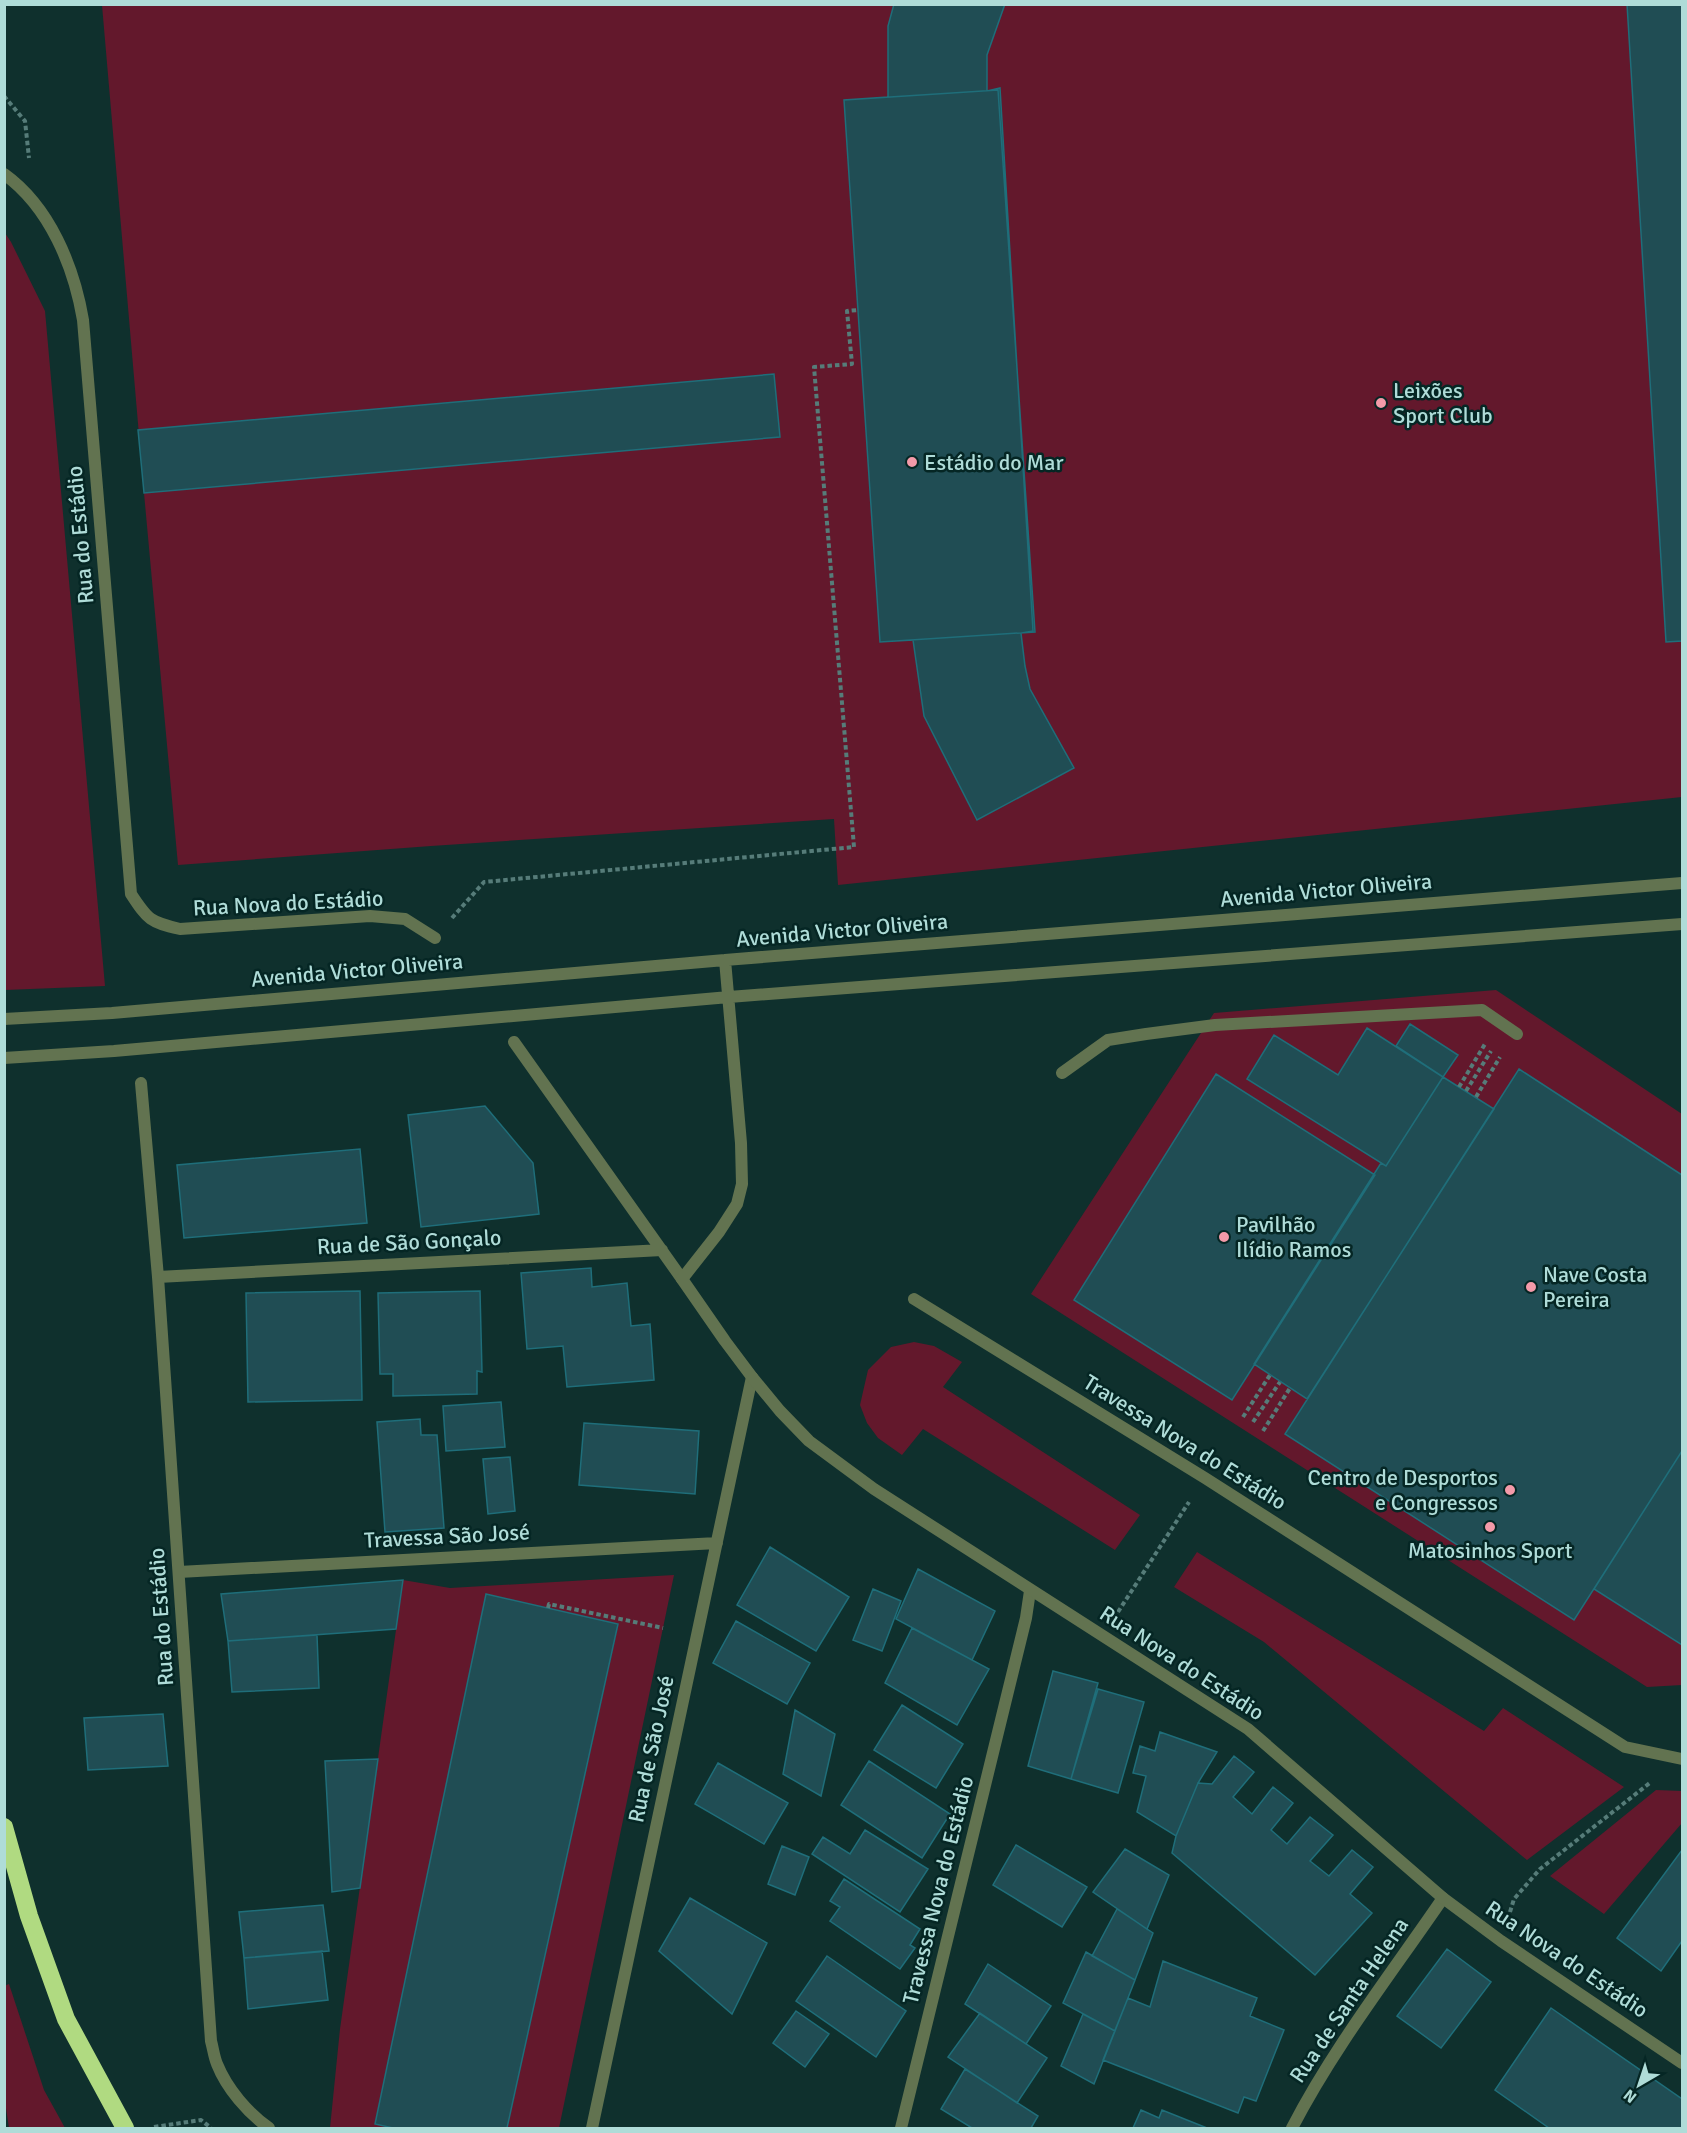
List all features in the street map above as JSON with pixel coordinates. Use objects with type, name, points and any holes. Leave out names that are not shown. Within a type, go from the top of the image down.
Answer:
[{"type":"highway","points":[[4,1827],[29,1916],[66,2019],[126,2128]]},
{"type":"street","name":"Rua do Estádio","points":[[4,174],[33,201],[54,233],[69,265],[80,299],[130,894],[142,912]]},
{"type":"street","name":"Avenida Victor Oliveira","points":[[4,1019],[1683,883]]},
{"type":"street","name":"Rua Nova do Estádio","points":[[142,912],[156,924],[180,929],[370,916],[405,919],[435,938]]},
{"type":"street","points":[[4,1058],[114,1051],[729,997],[1683,924]]},
{"type":"street","points":[[682,1279],[719,1232],[737,1204],[742,1184],[741,1143],[725,960]]},
{"type":"street","points":[[1062,1073],[1108,1040],[1215,1025],[1482,1010],[1517,1034]]},
{"type":"street","name":"Rua Nova do Estádio","points":[[514,1042],[724,1341],[780,1412],[809,1441],[874,1490],[1248,1729],[1443,1898],[1501,1941],[1683,2063]]},
{"type":"street","name":"Rua do Estádio","points":[[141,1083],[158,1277],[211,2041],[217,2064],[231,2088],[252,2116],[269,2128]]},
{"type":"street","name":"Rua de São Gonçalo","points":[[158,1277],[662,1250]]},
{"type":"street","name":"Travessa Nova do Estádio","points":[[914,1299],[1205,1478],[1625,1747],[1682,1759]]},
{"type":"street","name":"Rua de São José","points":[[592,2128],[752,1377]]},
{"type":"street","name":"Travessa São José","points":[[179,1572],[717,1543]]},
{"type":"street","name":"Travessa Nova do Estádio","points":[[901,2128],[1026,1618],[1030,1591]]},
{"type":"street","name":"Rua de Santa Helena","points":[[1292,2128],[1312,2090],[1443,1898]]},
{"type":"path","points":[[4,96],[25,121],[33,201]]},
{"type":"path","points":[[435,938],[484,882],[854,847],[814,367],[852,364],[848,311],[858,310]]},
{"type":"path","points":[[1459,1087],[1485,1044]]},
{"type":"path","points":[[1466,1091],[1492,1049]]},
{"type":"path","points":[[1476,1097],[1500,1055]]},
{"type":"path","points":[[1243,1417],[1270,1375]]},
{"type":"path","points":[[1253,1422],[1280,1382]]},
{"type":"path","points":[[1263,1431],[1290,1388]]},
{"type":"path","points":[[1103,1635],[1205,1478]]},
{"type":"path","points":[[548,1608],[549,1604],[663,1628]]},
{"type":"path","points":[[1501,1941],[1514,1899],[1540,1869],[1682,1759]]},
{"type":"path","points":[[148,2128],[201,2120],[211,2128]]},
{"type":"shaded area","name":"Estádio do Mar","points":[[102,5],[1682,5],[1682,797],[838,885],[834,819],[178,865]]},
{"type":"shaded area","points":[[5,233],[45,311],[105,986],[5,990]]},
{"type":"shaded area","name":"Centro de Desportos e Congressos","points":[[1496,990],[1682,1114],[1682,1685],[1647,1687],[1031,1294],[1214,1013]]},
{"type":"shaded area","points":[[914,1342],[934,1346],[962,1362],[943,1387],[1140,1515],[1115,1550],[923,1429],[902,1455],[878,1438],[867,1423],[860,1405],[868,1370],[891,1347]]},
{"type":"shaded area","points":[[1197,1552],[1484,1731],[1503,1708],[1624,1787],[1527,1860],[1264,1642],[1174,1587]]},
{"type":"shaded area","points":[[674,1575],[559,2128],[507,2128],[618,1625],[486,1595],[375,2124],[393,2128],[330,2128],[340,2029],[403,1580],[450,1588]]},
{"type":"shaded area","points":[[1656,1790],[1682,1791],[1682,1823],[1604,1914],[1550,1876]]},
{"type":"shaded area","points":[[9,1984],[44,2090],[65,2128],[9,2128],[4,2095],[4,1986]]},
{"type":"building","points":[[894,4],[1005,4],[987,55],[987,91],[1000,88],[1033,631],[1021,633],[1030,689],[1074,768],[977,820],[924,716],[913,640],[880,642],[844,100],[888,97],[888,26]]},
{"type":"building","points":[[1627,4],[1682,4],[1682,641],[1666,642]]},
{"type":"building","points":[[998,90],[1035,632],[880,642],[844,100]]},
{"type":"building","points":[[774,374],[780,437],[144,493],[138,430]]},
{"type":"building","points":[[1410,1024],[1458,1055],[1443,1077],[1396,1046]]},
{"type":"building","points":[[1367,1028],[1443,1077],[1386,1166],[1247,1079],[1274,1035],[1338,1075]]},
{"type":"building","name":"Nave Costa Pereira","points":[[1519,1069],[1682,1175],[1682,1451],[1574,1620],[1285,1434]]},
{"type":"building","name":"Pavilhão Ilídio Ramos","points":[[1216,1074],[1375,1175],[1232,1400],[1074,1300]]},
{"type":"building","points":[[1443,1077],[1494,1109],[1307,1399],[1254,1364],[1381,1163],[1386,1166]]},
{"type":"building","points":[[485,1106],[533,1163],[539,1214],[421,1227],[408,1115]]},
{"type":"building","points":[[360,1149],[367,1223],[184,1238],[177,1165]]},
{"type":"building","points":[[591,1268],[592,1287],[627,1283],[631,1326],[650,1324],[654,1380],[567,1387],[563,1346],[527,1349],[521,1273]]},
{"type":"building","points":[[360,1291],[362,1400],[248,1402],[246,1293]]},
{"type":"building","points":[[480,1291],[482,1372],[477,1371],[477,1394],[393,1396],[393,1374],[380,1374],[378,1293]]},
{"type":"building","points":[[501,1402],[505,1447],[446,1451],[443,1406]]},
{"type":"building","points":[[420,1419],[421,1435],[437,1435],[444,1528],[385,1532],[377,1422]]},
{"type":"building","points":[[584,1423],[699,1431],[695,1494],[579,1485]]},
{"type":"building","points":[[1682,1451],[1682,1645],[1594,1589]]},
{"type":"building","points":[[510,1457],[515,1511],[488,1514],[483,1459]]},
{"type":"building","points":[[770,1547],[849,1597],[816,1651],[737,1605]]},
{"type":"building","points":[[918,1569],[995,1611],[972,1660],[896,1619]]},
{"type":"building","points":[[403,1580],[396,1629],[228,1641],[221,1594]]},
{"type":"building","points":[[873,1589],[901,1601],[882,1651],[853,1640]]},
{"type":"building","points":[[486,1594],[618,1624],[507,2128],[393,2128],[375,2124]]},
{"type":"building","points":[[736,1621],[810,1663],[787,1704],[713,1663]]},
{"type":"building","points":[[912,1628],[989,1669],[957,1725],[885,1683]]},
{"type":"building","points":[[317,1635],[319,1688],[232,1692],[228,1641]]},
{"type":"building","points":[[1053,1671],[1098,1683],[1071,1779],[1028,1766]]},
{"type":"building","points":[[1098,1689],[1144,1702],[1118,1793],[1071,1779]]},
{"type":"building","points":[[902,1705],[963,1744],[936,1788],[874,1750]]},
{"type":"building","points":[[795,1710],[835,1734],[821,1796],[783,1774]]},
{"type":"building","points":[[163,1714],[168,1766],[88,1770],[84,1718]]},
{"type":"building","points":[[1160,1732],[1217,1752],[1198,1783],[1176,1836],[1137,1812],[1146,1776],[1133,1773],[1140,1746],[1155,1751]]},
{"type":"building","points":[[1234,1756],[1254,1772],[1233,1797],[1252,1814],[1273,1787],[1293,1803],[1271,1830],[1287,1844],[1310,1817],[1333,1835],[1310,1861],[1329,1876],[1352,1850],[1373,1867],[1350,1894],[1372,1913],[1315,1975],[1172,1853],[1176,1836],[1198,1783],[1212,1784]]},
{"type":"building","points":[[378,1759],[360,1888],[332,1892],[325,1761]]},
{"type":"building","points":[[869,1761],[950,1814],[922,1858],[841,1805]]},
{"type":"building","points":[[718,1763],[788,1803],[764,1844],[695,1804]]},
{"type":"building","points":[[865,1830],[928,1869],[900,1912],[812,1854],[823,1837],[850,1854]]},
{"type":"building","points":[[1016,1845],[1087,1887],[1062,1927],[993,1885]]},
{"type":"building","points":[[782,1846],[809,1857],[795,1895],[768,1884]]},
{"type":"building","points":[[1125,1849],[1169,1875],[1147,1929],[1093,1892]]},
{"type":"building","points":[[1682,1850],[1682,1941],[1661,1971],[1617,1938]]},
{"type":"building","points":[[844,1879],[920,1929],[910,1945],[915,1948],[900,1969],[830,1921],[840,1907],[830,1901]]},
{"type":"building","points":[[690,1898],[767,1943],[732,2014],[659,1951]]},
{"type":"building","points":[[323,1905],[329,1951],[244,1958],[239,1912]]},
{"type":"building","points":[[1117,1909],[1153,1933],[1135,1980],[1092,1956]]},
{"type":"building","points":[[1447,1949],[1491,1982],[1441,2048],[1397,2016]]},
{"type":"building","points":[[322,1951],[328,2000],[248,2009],[244,1958]]},
{"type":"building","points":[[1086,1952],[1135,1980],[1115,2031],[1063,2003]]},
{"type":"building","points":[[827,1956],[906,2011],[876,2057],[796,2001]]},
{"type":"building","points":[[1163,1961],[1257,1998],[1250,2016],[1284,2030],[1256,2101],[1244,2097],[1238,2113],[1103,2060],[1128,1998],[1150,2007]]},
{"type":"building","points":[[988,1964],[1051,2006],[1026,2044],[965,2004]]},
{"type":"building","points":[[1551,2008],[1682,2099],[1682,2128],[1549,2128],[1495,2090]]},
{"type":"building","points":[[796,2011],[829,2034],[805,2067],[773,2043]]},
{"type":"building","points":[[980,2013],[1047,2058],[1017,2103],[948,2057]]},
{"type":"building","points":[[1083,2014],[1115,2031],[1094,2084],[1061,2066]]},
{"type":"building","points":[[965,2069],[1038,2116],[1031,2128],[972,2128],[941,2109]]},
{"type":"building","points":[[1141,2110],[1159,2118],[1162,2110],[1207,2128],[1133,2128]]},
{"type":"place","name":"Leixões Sport Club","points":[[1381,403]]},
{"type":"place","name":"Estádio do Mar","points":[[912,462]]},
{"type":"place","name":"Pavilhão Ilídio Ramos","points":[[1224,1237]]},
{"type":"place","name":"Nave Costa Pereira","points":[[1531,1287]]},
{"type":"place","name":"Centro de Desportos e Congressos","points":[[1510,1490]]},
{"type":"place","name":"Matosinhos Sport","points":[[1490,1527]]}]
